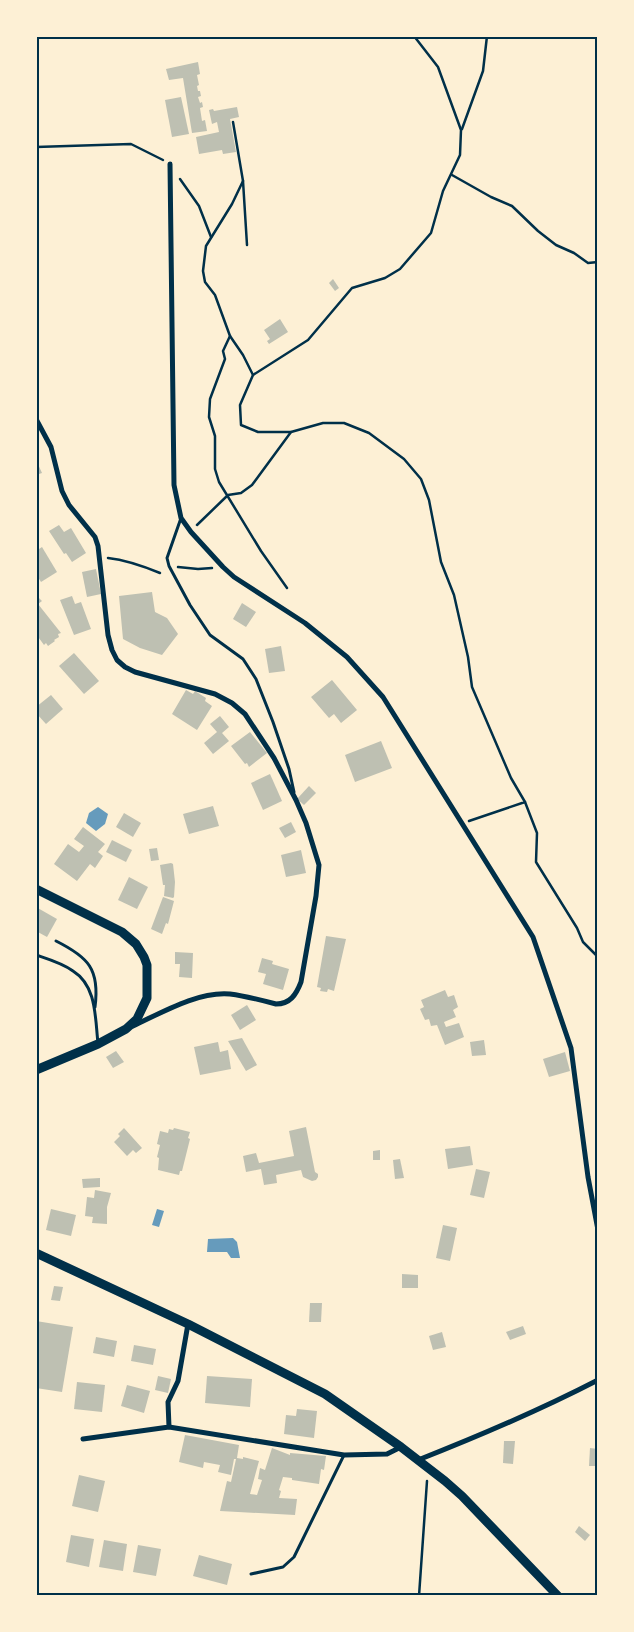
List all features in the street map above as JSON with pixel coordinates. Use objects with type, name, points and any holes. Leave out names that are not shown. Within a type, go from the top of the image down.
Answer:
[{"type":"street","points":[[170,164],[174,485],[181,518],[190,532],[234,577],[305,623],[347,657],[383,697],[533,937],[572,1048],[588,1177],[598,1230]]},
{"type":"street","points":[[36,419],[51,447],[62,491],[69,505],[95,537],[98,546],[108,635],[117,660],[125,668],[136,672],[215,694],[232,702],[245,714],[274,758],[296,800],[306,823],[319,865],[316,896],[301,982],[297,993],[291,1000],[283,1004],[276,1004],[228,994],[192,1000],[126,1029],[98,1044],[36,1070]]},
{"type":"street","points":[[36,889],[122,932],[136,944],[147,965],[147,998],[137,1019],[126,1029]]},
{"type":"street","points":[[36,1254],[188,1324],[325,1394],[401,1447],[445,1481],[462,1496],[558,1596]]},
{"type":"street","points":[[169,1427],[168,1402],[178,1380],[188,1324]]},
{"type":"street","points":[[418,1460],[565,1397],[598,1380]]},
{"type":"street","points":[[83,1439],[169,1427],[344,1455],[387,1454],[401,1447]]},
{"type":"lane","points":[[181,518],[167,558],[169,566],[190,605],[210,635],[243,659],[256,679],[289,769],[296,800]]},
{"type":"lane","points":[[56,941],[74,950],[87,961],[95,976],[97,992],[95,1012]]},
{"type":"lane","points":[[36,955],[74,971],[85,982],[93,1000],[98,1044]]},
{"type":"lane","points":[[251,1574],[283,1567],[294,1557],[344,1455]]},
{"type":"path","points":[[414,36],[438,67],[461,130]]},
{"type":"path","points":[[487,36],[483,71],[461,130],[460,155],[443,191],[431,233],[400,269],[384,278],[352,288],[308,340],[253,376],[240,405],[241,425],[258,432],[291,432],[323,423],[344,423],[369,434],[404,459],[421,478],[429,500],[441,562],[454,595],[468,657],[472,687],[511,778],[525,802],[537,833],[536,862],[577,928],[583,942],[598,957]]},
{"type":"path","points":[[233,122],[243,181],[247,245]]},
{"type":"path","points":[[36,147],[130,144],[170,164],[199,206],[211,237]]},
{"type":"path","points":[[452,175],[491,197],[512,206],[538,231],[556,244],[588,263],[598,262]]},
{"type":"path","points":[[243,181],[232,204],[206,246],[203,271],[205,282],[215,295],[230,336],[243,355],[253,376]]},
{"type":"path","points":[[230,336],[223,351],[224,359],[210,399],[209,416],[215,436],[215,469],[219,482],[261,552],[287,588]]},
{"type":"path","points":[[190,532],[228,495],[241,493],[252,486],[291,432]]},
{"type":"path","points":[[99,557],[121,559],[145,566],[160,573]]},
{"type":"path","points":[[169,566],[198,569],[223,567]]},
{"type":"path","points":[[461,823],[525,802]]},
{"type":"path","points":[[420,1596],[428,1467]]},
{"type":"water","points":[[98,807],[108,814],[105,824],[96,831],[86,823],[89,813]]},
{"type":"water","points":[[157,1209],[164,1211],[159,1227],[152,1225]]},
{"type":"water","points":[[233,1238],[237,1242],[240,1258],[231,1258],[227,1252],[207,1252],[208,1239]]},
{"type":"building","points":[[198,62],[200,74],[197,75],[199,85],[197,86],[201,96],[198,97],[200,103],[202,102],[203,107],[200,108],[202,121],[205,120],[207,131],[192,133],[183,78],[169,80],[166,69]]},
{"type":"building","points":[[181,97],[189,134],[172,137],[165,100]]},
{"type":"building","points":[[237,107],[239,117],[230,119],[236,152],[223,154],[222,150],[199,154],[196,137],[219,132],[217,122],[212,124],[209,110],[213,109],[214,111]]},
{"type":"building","points":[[333,279],[339,288],[335,291],[329,283]]},
{"type":"building","points":[[280,319],[288,332],[269,344],[267,341],[270,339],[264,330]]},
{"type":"building","points":[[36,460],[42,473],[36,475]]},
{"type":"building","points":[[59,525],[64,532],[71,528],[86,553],[72,562],[66,553],[64,554],[49,531]]},
{"type":"building","points":[[42,547],[57,572],[41,582],[36,574],[36,551]]},
{"type":"building","points":[[96,569],[101,594],[87,597],[82,572]]},
{"type":"building","points":[[152,592],[155,612],[167,618],[178,634],[162,655],[140,648],[123,639],[119,596]]},
{"type":"building","points":[[36,595],[42,601],[38,604],[61,633],[48,646],[46,643],[44,645],[36,634]]},
{"type":"building","points":[[72,596],[75,604],[81,602],[91,629],[74,635],[60,600]]},
{"type":"building","points":[[242,603],[256,612],[246,627],[233,619]]},
{"type":"building","points":[[281,646],[285,671],[269,673],[265,649]]},
{"type":"building","points":[[74,653],[99,681],[84,694],[59,666]]},
{"type":"building","points":[[332,680],[357,710],[341,723],[334,714],[329,718],[311,697]]},
{"type":"building","points":[[186,690],[193,694],[195,691],[206,698],[205,701],[212,706],[197,730],[172,714]]},
{"type":"building","points":[[51,695],[63,709],[46,724],[36,713],[36,707]]},
{"type":"building","points":[[220,716],[229,727],[222,733],[229,741],[213,754],[204,743],[217,732],[210,724]]},
{"type":"building","points":[[250,732],[267,753],[249,767],[231,746]]},
{"type":"building","points":[[381,741],[392,768],[355,782],[345,755]]},
{"type":"building","points":[[270,774],[282,801],[263,810],[251,783]]},
{"type":"building","points":[[309,786],[316,793],[304,805],[297,799]]},
{"type":"building","points":[[213,806],[219,826],[189,834],[183,814]]},
{"type":"building","points":[[124,813],[141,823],[133,837],[116,827]]},
{"type":"building","points":[[291,822],[296,832],[285,838],[279,828]]},
{"type":"building","points":[[83,827],[105,844],[98,852],[103,856],[95,868],[90,864],[77,881],[54,864],[68,844],[79,852],[84,846],[74,839]]},
{"type":"building","points":[[112,840],[132,850],[126,862],[106,852]]},
{"type":"building","points":[[157,848],[159,860],[151,861],[149,849]]},
{"type":"building","points":[[301,850],[306,873],[286,877],[281,855]]},
{"type":"building","points":[[173,864],[175,882],[173,898],[164,896],[165,885],[163,885],[160,865]]},
{"type":"building","points":[[129,877],[148,887],[137,909],[118,900]]},
{"type":"building","points":[[163,897],[174,901],[168,924],[166,923],[162,934],[151,929]]},
{"type":"building","points":[[36,907],[57,919],[47,937],[36,931]]},
{"type":"building","points":[[326,936],[346,939],[334,991],[328,989],[327,992],[320,991],[321,988],[317,987]]},
{"type":"building","points":[[175,952],[193,953],[192,978],[179,977],[180,964],[175,964]]},
{"type":"building","points":[[262,958],[273,961],[272,964],[289,969],[283,990],[263,984],[266,974],[258,972]]},
{"type":"building","points":[[445,990],[448,997],[454,995],[458,1007],[453,1010],[456,1017],[444,1022],[446,1027],[459,1023],[464,1037],[445,1045],[437,1025],[431,1026],[429,1019],[425,1020],[420,1009],[424,1007],[421,1000]]},
{"type":"building","points":[[247,1005],[256,1020],[240,1030],[231,1015]]},
{"type":"building","points":[[242,1038],[257,1065],[246,1071],[228,1041]]},
{"type":"building","points":[[484,1040],[486,1055],[472,1056],[470,1042]]},
{"type":"building","points":[[218,1042],[220,1052],[228,1050],[231,1069],[200,1075],[194,1047]]},
{"type":"building","points":[[116,1051],[124,1062],[113,1068],[106,1057]]},
{"type":"building","points":[[565,1052],[570,1071],[549,1077],[543,1059]]},
{"type":"building","points":[[306,1127],[315,1172],[318,1174],[316,1180],[312,1181],[303,1177],[301,1170],[276,1175],[277,1183],[264,1185],[261,1169],[246,1172],[243,1156],[256,1153],[259,1163],[294,1156],[289,1131]]},
{"type":"building","points":[[124,1128],[142,1148],[136,1153],[133,1150],[127,1156],[114,1142]]},
{"type":"building","points":[[174,1128],[190,1132],[182,1171],[180,1171],[179,1175],[158,1170],[159,1158],[157,1157],[160,1145],[157,1144],[160,1131],[168,1133],[169,1129],[173,1130]]},
{"type":"building","points":[[470,1146],[473,1165],[448,1169],[445,1149]]},
{"type":"building","points":[[380,1150],[380,1160],[373,1160],[373,1151]]},
{"type":"building","points":[[400,1159],[404,1178],[395,1179],[393,1160]]},
{"type":"building","points":[[476,1169],[490,1172],[484,1198],[470,1195]]},
{"type":"building","points":[[100,1178],[100,1187],[83,1188],[82,1179]]},
{"type":"building","points":[[95,1190],[111,1193],[107,1207],[107,1224],[92,1223],[93,1217],[85,1216],[87,1197],[94,1198]]},
{"type":"building","points":[[51,1209],[76,1215],[71,1236],[46,1230]]},
{"type":"building","points":[[443,1225],[457,1228],[450,1261],[436,1258]]},
{"type":"building","points":[[402,1274],[418,1275],[418,1288],[402,1288]]},
{"type":"building","points":[[54,1286],[63,1287],[60,1301],[51,1300]]},
{"type":"building","points":[[310,1303],[322,1303],[321,1322],[309,1322]]},
{"type":"building","points":[[36,1321],[73,1327],[62,1392],[36,1388]]},
{"type":"building","points":[[523,1326],[526,1334],[510,1340],[506,1332]]},
{"type":"building","points":[[442,1332],[446,1347],[433,1350],[429,1336]]},
{"type":"building","points":[[96,1337],[117,1341],[114,1357],[93,1353]]},
{"type":"building","points":[[134,1345],[156,1349],[153,1365],[131,1361]]},
{"type":"building","points":[[158,1376],[171,1379],[168,1393],[155,1390]]},
{"type":"building","points":[[207,1376],[252,1379],[250,1407],[205,1403]]},
{"type":"building","points":[[77,1382],[105,1385],[102,1412],[74,1409]]},
{"type":"building","points":[[127,1385],[150,1391],[144,1413],[121,1406]]},
{"type":"building","points":[[297,1409],[317,1411],[314,1438],[284,1434],[286,1415],[296,1416]]},
{"type":"building","points":[[185,1435],[239,1445],[237,1458],[243,1459],[243,1457],[259,1461],[250,1494],[257,1495],[262,1480],[258,1479],[260,1468],[265,1470],[272,1448],[290,1455],[290,1453],[326,1456],[324,1470],[321,1469],[319,1484],[283,1477],[279,1498],[297,1499],[295,1515],[220,1511],[227,1481],[231,1482],[236,1459],[234,1459],[231,1475],[218,1472],[220,1465],[204,1462],[203,1468],[179,1462]]},
{"type":"building","points":[[504,1441],[515,1441],[513,1464],[503,1463]]},
{"type":"building","points":[[590,1448],[598,1449],[598,1465],[596,1466],[589,1466]]},
{"type":"building","points":[[79,1475],[105,1481],[98,1512],[72,1506]]},
{"type":"building","points":[[579,1526],[590,1535],[585,1541],[575,1532]]},
{"type":"building","points":[[71,1535],[94,1539],[89,1567],[66,1562]]},
{"type":"building","points":[[104,1540],[127,1544],[123,1571],[99,1567]]},
{"type":"building","points":[[138,1545],[161,1549],[156,1576],[133,1572]]},
{"type":"building","points":[[199,1555],[232,1564],[227,1585],[193,1576]]}]
